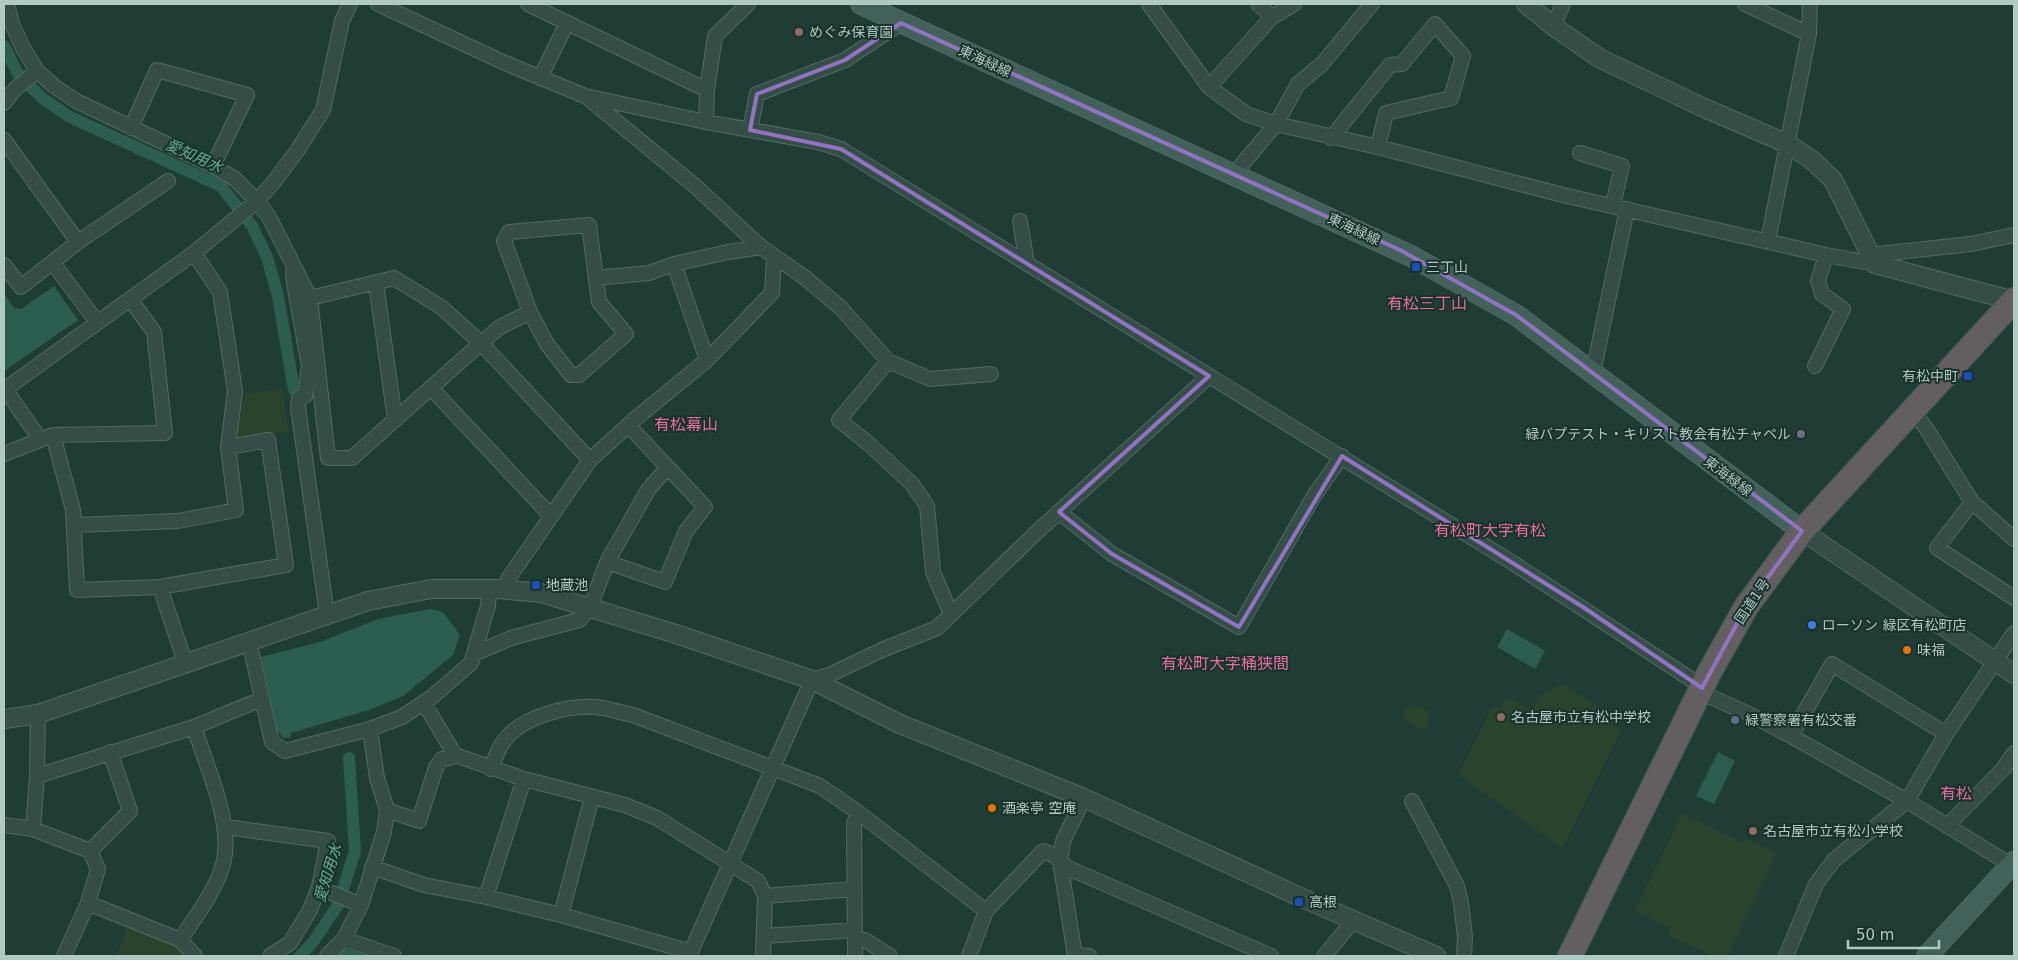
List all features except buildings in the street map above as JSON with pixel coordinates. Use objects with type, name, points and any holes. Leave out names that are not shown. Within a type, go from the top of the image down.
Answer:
[{"type":"highway","name":"国道1号","points":[[1570,956],[1702,688],[1746,607],[1802,531],[2014,301]]},
{"type":"main road","name":"東海緑線","points":[[861,4],[1406,253],[1516,315],[1802,531]]},
{"type":"main road","points":[[1927,956],[2013,864]]},
{"type":"street","points":[[7,4],[12,24],[23,48],[37,71],[54,86],[76,101],[213,166],[235,179],[254,203],[270,217],[310,298],[328,458],[352,458],[480,343],[500,328],[530,312]]},
{"type":"street","points":[[40,439],[4,390],[194,254],[254,203],[272,184],[297,152],[322,110],[342,21],[350,4]]},
{"type":"street","points":[[378,4],[505,63],[585,96],[706,122],[818,142],[841,149],[1552,587],[1702,688],[1713,698],[1792,736],[2013,864]]},
{"type":"street","points":[[528,4],[706,90]]},
{"type":"street","points":[[706,122],[706,90],[715,36],[748,4]]},
{"type":"street","points":[[1149,4],[1209,87],[1246,114],[1276,124],[1331,138],[1378,147],[1563,195],[1627,208],[1826,255],[1873,259],[2014,301]]},
{"type":"street","points":[[1258,4],[1272,17]]},
{"type":"street","points":[[1209,87],[1272,17],[1294,4]]},
{"type":"street","points":[[1234,174],[1276,124],[1298,84],[1322,64],[1372,4]]},
{"type":"street","points":[[1526,4],[1552,26],[1599,58],[1702,107],[1788,144],[1812,160],[1832,180],[1873,259]]},
{"type":"street","points":[[1552,26],[1563,4]]},
{"type":"street","points":[[1745,4],[1809,34]]},
{"type":"street","points":[[1768,241],[1809,34],[1810,4]]},
{"type":"street","points":[[540,78],[567,23]]},
{"type":"street","points":[[750,130],[757,94],[845,60],[901,23]]},
{"type":"street","points":[[1331,138],[1390,65],[1402,64],[1435,24],[1463,56],[1451,98],[1386,113],[1378,147]]},
{"type":"street","points":[[131,128],[157,70],[247,95],[213,166]]},
{"type":"street","points":[[4,103],[15,89],[37,71]]},
{"type":"street","points":[[585,96],[695,186],[774,258],[804,277],[840,307],[888,361],[930,379],[991,374]]},
{"type":"street","points":[[4,140],[78,242]]},
{"type":"street","points":[[1580,153],[1622,166],[1613,205]]},
{"type":"street","points":[[4,265],[21,287],[78,242],[168,181]]},
{"type":"street","points":[[1593,373],[1627,208]]},
{"type":"street","points":[[1020,221],[1027,264]]},
{"type":"street","points":[[589,225],[596,278],[599,302],[626,334],[578,375],[571,375],[547,344],[530,312],[504,241],[509,232],[589,225]]},
{"type":"street","points":[[1873,259],[1971,244],[2014,235]]},
{"type":"street","points":[[596,278],[649,273],[674,264],[761,247]]},
{"type":"street","points":[[75,525],[178,521],[236,510],[228,447],[235,391],[220,292],[194,254]]},
{"type":"street","points":[[1815,366],[1842,309],[1822,294],[1818,281],[1826,255]]},
{"type":"street","points":[[249,641],[272,742],[285,751],[370,729],[402,717],[424,703],[471,663],[476,653],[488,606],[498,589],[508,579],[590,460],[628,425],[707,360],[772,293],[774,258]]},
{"type":"street","points":[[53,263],[97,322]]},
{"type":"street","points":[[293,263],[294,283],[308,366],[305,396],[298,398],[298,407],[327,615]]},
{"type":"street","points":[[674,264],[707,360]]},
{"type":"street","points":[[310,298],[394,278],[441,307],[480,343],[590,460]]},
{"type":"street","points":[[376,283],[395,420]]},
{"type":"street","points":[[4,454],[31,445],[53,434],[165,433],[154,332],[130,299]]},
{"type":"street","points":[[888,361],[839,420],[869,444],[912,484],[927,506],[933,572],[951,614]]},
{"type":"street","points":[[812,680],[829,675],[884,649],[937,628],[1059,512],[1209,376]]},
{"type":"street","points":[[430,388],[551,516]]},
{"type":"street","points":[[1912,411],[1926,428],[1972,502],[2014,539]]},
{"type":"street","points":[[607,562],[665,582],[686,531],[705,507],[628,425]]},
{"type":"street","points":[[53,434],[73,510],[77,590],[160,587],[286,565],[268,440],[228,447]]},
{"type":"street","points":[[1059,512],[1112,554],[1239,628],[1314,496],[1342,456]]},
{"type":"street","points":[[476,653],[512,638],[579,620],[590,608],[607,562],[648,490],[667,468]]},
{"type":"street","points":[[1972,502],[1937,548],[2014,598]]},
{"type":"street","points":[[1802,531],[2014,674]]},
{"type":"street","points":[[160,587],[184,662]]},
{"type":"street","points":[[4,719],[38,714],[184,662],[368,601],[431,589],[498,589],[541,593],[676,634],[812,680],[900,724],[1084,798],[1436,956]]},
{"type":"street","points":[[1786,956],[1820,878],[1834,860],[1907,801],[1946,734],[2014,633]]},
{"type":"street","points":[[1792,736],[1832,664],[1946,734]]},
{"type":"street","points":[[372,867],[424,885],[486,897],[561,915],[690,954],[812,680]]},
{"type":"street","points":[[37,776],[194,727],[262,699]]},
{"type":"street","points":[[424,703],[455,755],[524,779],[625,805],[657,818],[758,880],[765,896],[763,956]]},
{"type":"street","points":[[491,769],[502,743],[522,724],[569,708],[601,708],[633,715],[820,786],[859,813],[986,911]]},
{"type":"street","points":[[33,829],[37,776],[38,714]]},
{"type":"street","points":[[180,940],[215,884],[224,860],[226,827],[194,727]]},
{"type":"street","points":[[327,956],[344,939],[361,905],[384,832],[387,810],[376,778],[370,729]]},
{"type":"street","points":[[90,851],[130,811],[110,752]]},
{"type":"street","points":[[1947,826],[2004,768],[2014,753]]},
{"type":"street","points":[[387,810],[419,821],[436,767],[442,759],[455,755]]},
{"type":"street","points":[[486,897],[524,779]]},
{"type":"street","points":[[561,915],[592,797]]},
{"type":"street","points":[[1080,956],[1060,861],[1063,841],[1084,798]]},
{"type":"street","points":[[1412,801],[1457,886],[1464,928],[1464,956]]},
{"type":"street","points":[[855,956],[854,823],[859,813]]},
{"type":"street","points":[[4,825],[33,829],[90,851],[98,869],[88,903],[64,956]]},
{"type":"street","points":[[226,827],[328,841],[319,887],[310,910],[290,943],[270,956]]},
{"type":"street","points":[[969,956],[986,911],[1043,852],[1053,855],[1068,868],[1271,956]]},
{"type":"street","points":[[765,896],[854,889]]},
{"type":"street","points":[[332,893],[361,905]]},
{"type":"street","points":[[88,903],[180,940],[195,956]]},
{"type":"street","points":[[1324,956],[1354,920]]},
{"type":"street","points":[[764,936],[855,934],[890,956]]},
{"type":"street","points":[[344,939],[394,956]]},
{"type":"highlighted area","points":[[901,23],[1400,250],[1516,315],[1802,531],[1746,607],[1702,688],[1583,607],[1342,456],[1239,627],[1112,554],[1059,512],[1209,376],[841,149],[750,130],[757,94],[845,60]]},
{"type":"shaded area","points":[[54,286],[78,320],[4,371],[4,293],[14,308],[21,309]]},
{"type":"shaded area","points":[[282,388],[289,431],[243,439],[237,435],[245,394]]},
{"type":"shaded area","points":[[430,609],[443,612],[460,635],[453,655],[403,696],[369,710],[291,733],[290,738],[283,738],[277,729],[261,657],[320,642],[378,619]]},
{"type":"shaded area","points":[[1507,629],[1545,651],[1535,669],[1497,647]]},
{"type":"shaded area","points":[[1564,684],[1604,712],[1621,731],[1563,848],[1458,775],[1492,706],[1499,709],[1507,697],[1532,710],[1541,694]]},
{"type":"shaded area","points":[[1420,706],[1428,711],[1430,720],[1426,728],[1419,729],[1403,718],[1404,710],[1408,707]]},
{"type":"shaded area","points":[[1718,752],[1735,761],[1714,804],[1696,796]]},
{"type":"shaded area","points":[[1682,813],[1743,843],[1745,838],[1777,853],[1727,956],[1713,956],[1668,935],[1671,928],[1635,911]]},
{"type":"shaded area","points":[[128,926],[179,942],[190,956],[116,956]]},
{"type":"shaded area","points":[[345,949],[373,956],[336,956]]},
{"type":"waterway","name":"愛知用水","points":[[4,46],[18,74],[42,98],[70,117],[221,186],[252,226],[267,257],[278,296],[294,390]]},
{"type":"waterway","name":"愛知用水","points":[[300,956],[313,942],[338,905],[355,851],[349,758]]},
{"type":"place","name":"めぐみ保育園","points":[[799,32]]},
{"type":"place","name":"三丁山","points":[[1416,267]]},
{"type":"place","name":"有松中町","points":[[1968,376]]},
{"type":"place","name":"緑バプテスト・キリスト教会有松チャペル","points":[[1801,434]]},
{"type":"place","name":"地蔵池","points":[[536,585]]},
{"type":"place","name":"ローソン 緑区有松町店","points":[[1812,625]]},
{"type":"place","name":"味福","points":[[1907,650]]},
{"type":"place","name":"名古屋市立有松中学校","points":[[1501,717]]},
{"type":"place","name":"緑警察署有松交番","points":[[1735,720]]},
{"type":"place","name":"酒楽亭 空庵","points":[[992,808]]},
{"type":"place","name":"名古屋市立有松小学校","points":[[1753,831]]},
{"type":"place","name":"高根","points":[[1299,902]]},
{"type":"district","name":"有松三丁山","points":[[1427,303]]},
{"type":"district","name":"有松幕山","points":[[686,424]]},
{"type":"district","name":"有松町大字有松","points":[[1490,530]]},
{"type":"district","name":"有松町大字桶狭間","points":[[1225,663]]},
{"type":"district","name":"有松","points":[[1956,793]]}]
